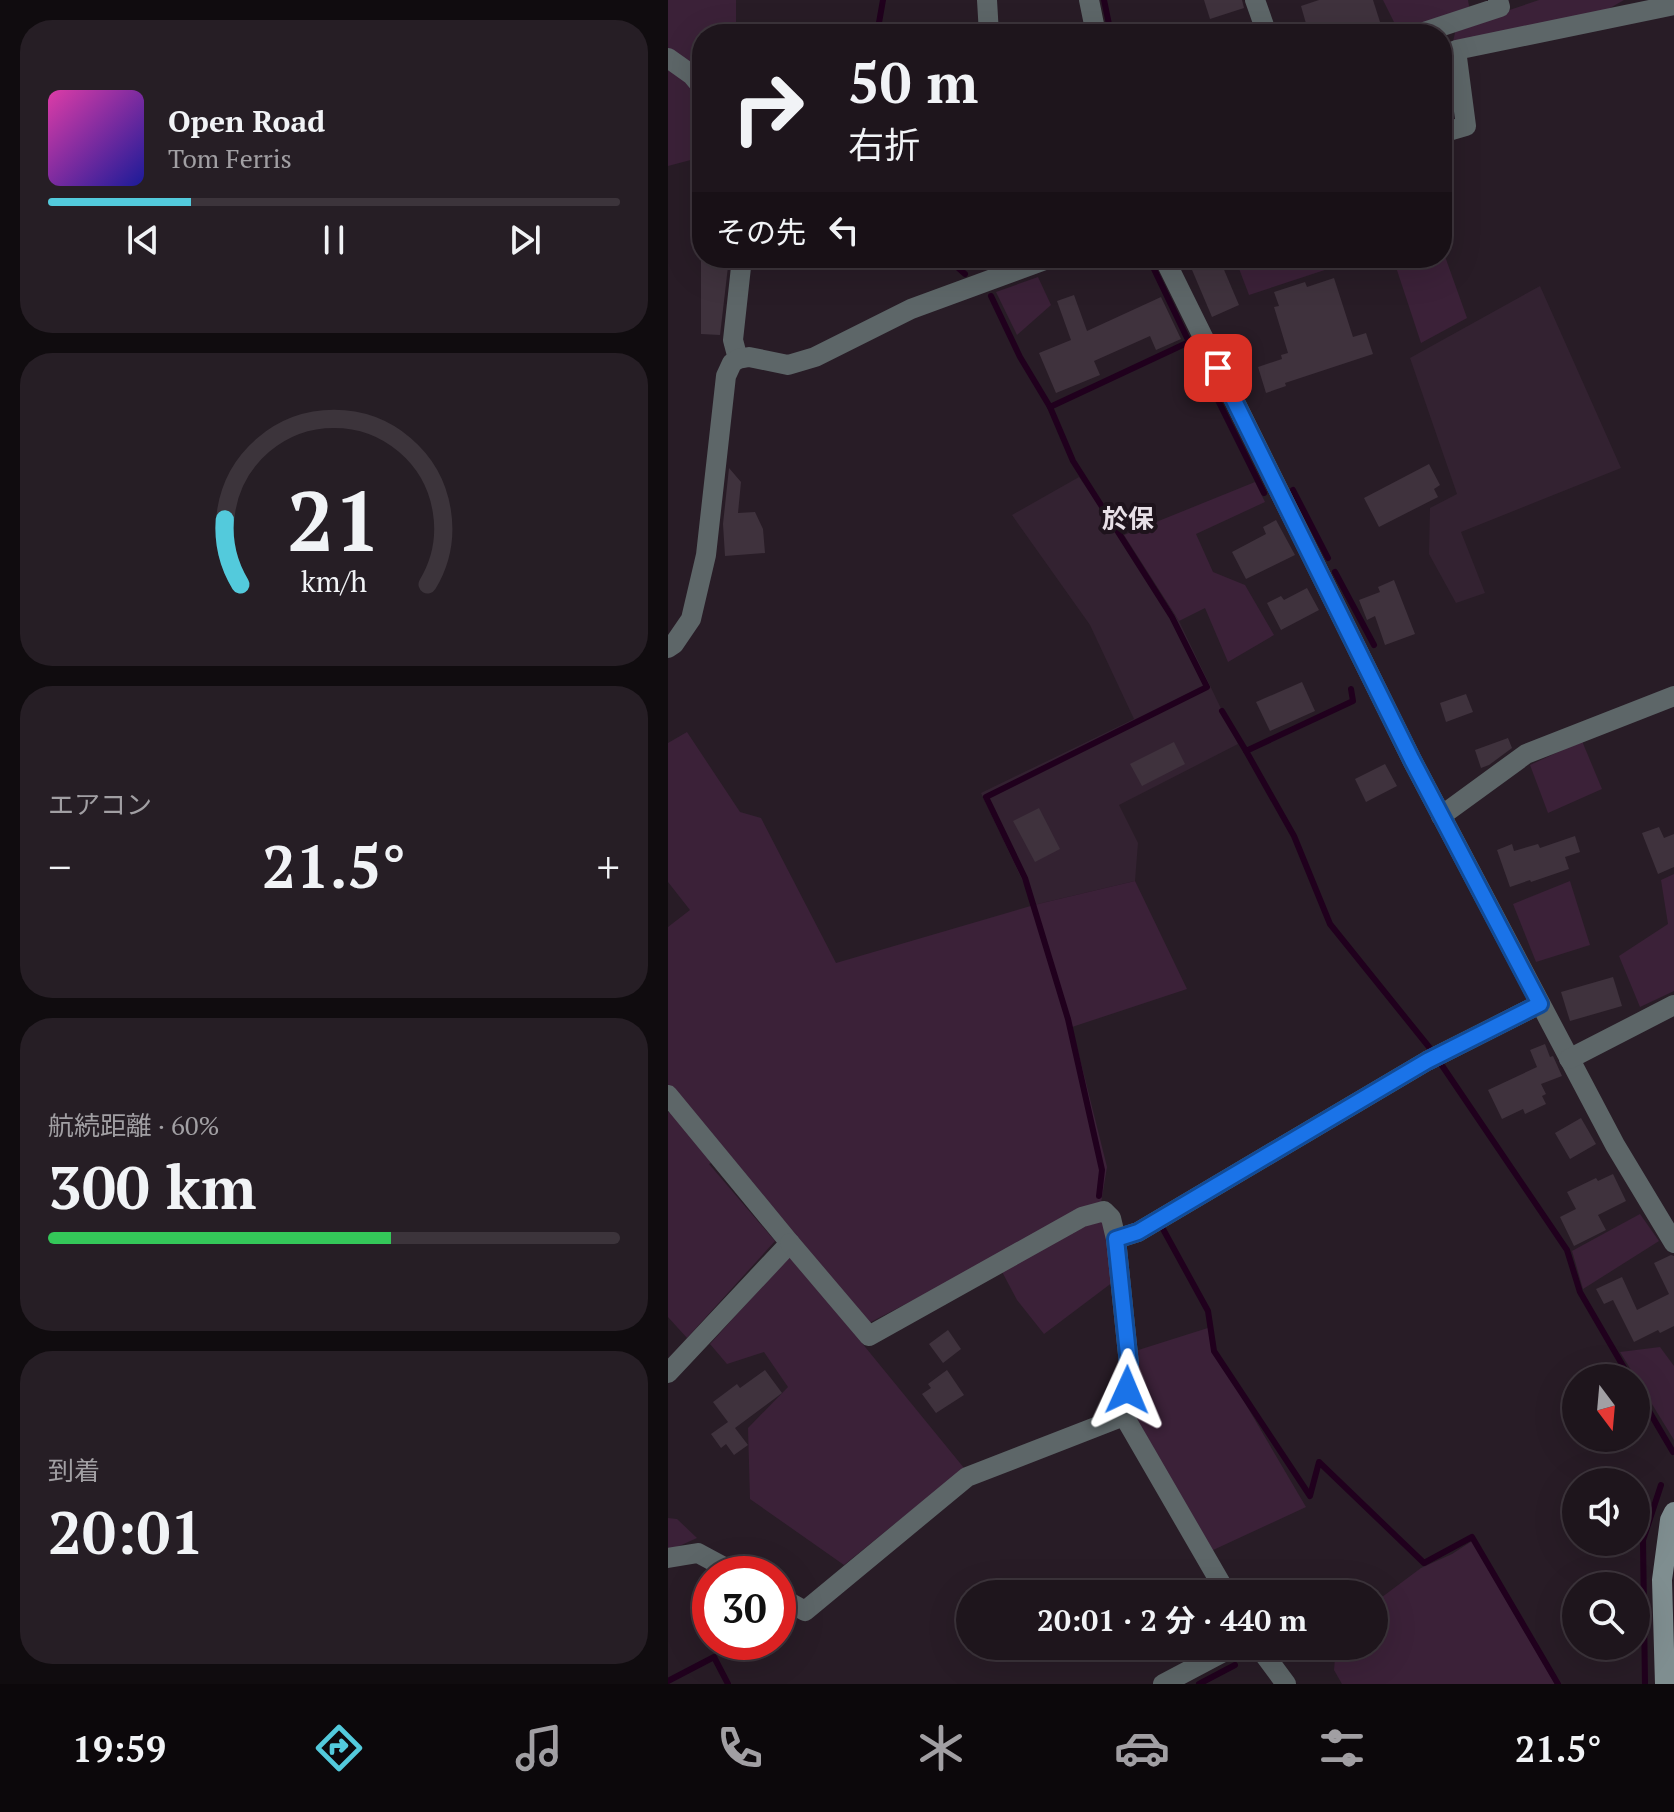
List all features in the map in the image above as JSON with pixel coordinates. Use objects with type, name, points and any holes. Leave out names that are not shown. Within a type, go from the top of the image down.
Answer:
[{"type":"main road","points":[[1665,1684],[1662,1580],[1670,1520],[1674,1512]]},
{"type":"street","points":[[987,0],[988,24]]},
{"type":"street","points":[[1089,0],[1094,24]]},
{"type":"street","points":[[1255,0],[1263,24]]},
{"type":"street","points":[[1448,24],[1500,7],[1498,0]]},
{"type":"street","points":[[1452,130],[1466,126],[1456,50],[1674,5]]},
{"type":"street","points":[[668,58],[692,75]]},
{"type":"street","points":[[738,359],[733,340],[741,268]]},
{"type":"street","points":[[668,648],[691,619],[706,555],[726,376],[732,363],[749,357],[788,365],[815,357],[911,309],[1023,268]]},
{"type":"street","points":[[1169,268],[1441,816],[1615,1145],[1674,1243]]},
{"type":"street","points":[[1441,816],[1526,754],[1674,696]]},
{"type":"street","points":[[1116,1239],[1138,1232],[1427,1061],[1540,1004]]},
{"type":"street","points":[[1569,1059],[1674,1005]]},
{"type":"street","points":[[668,1095],[869,1336],[1082,1217],[1104,1211],[1111,1218],[1116,1239],[1129,1364],[1124,1416],[1219,1580]]},
{"type":"street","points":[[668,1373],[790,1243]]},
{"type":"street","points":[[796,1606],[805,1611],[967,1477],[1124,1416]]},
{"type":"street","points":[[668,1558],[698,1553],[704,1556]]},
{"type":"street","points":[[1163,1684],[1208,1660]]},
{"type":"street","points":[[1268,1660],[1286,1684]]},
{"type":"shaded area","points":[[668,0],[736,0],[736,24],[692,24],[692,70],[668,52]]},
{"type":"shaded area","points":[[1383,0],[1468,0],[1470,12],[1427,24],[1395,24]]},
{"type":"shaded area","points":[[1539,0],[1624,0],[1596,16],[1453,42],[1456,28]]},
{"type":"shaded area","points":[[668,67],[692,84],[692,160],[668,166]]},
{"type":"shaded area","points":[[1239,268],[1331,268],[1249,295]]},
{"type":"shaded area","points":[[1396,268],[1449,268],[1467,318],[1421,343]]},
{"type":"shaded area","points":[[1038,277],[1051,305],[1017,335],[996,292]]},
{"type":"shaded area","points":[[1540,286],[1621,468],[1461,532],[1485,593],[1456,603],[1429,554],[1430,508],[1457,494],[1410,358]]},
{"type":"shaded area","points":[[1079,477],[1179,621],[1238,744],[1119,805],[1138,843],[1135,881],[1034,905],[981,793],[1134,719],[1090,625],[1012,515]]},
{"type":"shaded area","points":[[1255,482],[1265,502],[1196,534],[1213,572],[1245,585],[1274,635],[1228,662],[1205,608],[1179,621],[1124,535]]},
{"type":"shaded area","points":[[687,732],[740,812],[761,818],[836,963],[1034,905],[1135,881],[1187,989],[1072,1027],[1107,1167],[1101,1203],[869,1323],[729,1154],[709,1164],[775,1241],[687,1338],[668,1317],[668,927],[690,910],[668,882],[668,743]]},
{"type":"shaded area","points":[[1582,741],[1602,789],[1548,813],[1530,765]]},
{"type":"shaded area","points":[[1674,874],[1674,991],[1640,1007],[1619,956],[1668,924],[1661,880]]},
{"type":"shaded area","points":[[1570,881],[1590,945],[1536,962],[1513,904]]},
{"type":"shaded area","points":[[1640,1214],[1659,1241],[1583,1289],[1572,1251]]},
{"type":"shaded area","points":[[1100,1219],[1108,1232],[1113,1282],[1044,1334],[1017,1300],[1000,1268]]},
{"type":"shaded area","points":[[790,1255],[964,1468],[844,1565],[750,1499],[748,1428],[788,1387],[764,1352],[727,1364],[710,1344]]},
{"type":"shaded area","points":[[1211,1327],[1215,1352],[1306,1507],[1211,1551],[1131,1408],[1132,1352]]},
{"type":"shaded area","points":[[1660,1347],[1674,1366],[1674,1440],[1650,1401],[1650,1364],[1627,1364],[1620,1352]]},
{"type":"shaded area","points":[[668,1518],[677,1519],[697,1538],[668,1551]]},
{"type":"shaded area","points":[[1472,1541],[1555,1684],[1342,1684],[1334,1670],[1335,1660],[1388,1660],[1388,1593],[1421,1568]]},
{"type":"building","points":[[1204,0],[1242,0],[1244,8],[1210,19]]},
{"type":"building","points":[[1319,0],[1373,0],[1380,22],[1306,24],[1301,6]]},
{"type":"building","points":[[701,268],[728,268],[720,335],[701,334]]},
{"type":"building","points":[[1191,268],[1223,268],[1239,305],[1212,317]]},
{"type":"building","points":[[1334,278],[1353,337],[1366,333],[1373,354],[1285,383],[1286,386],[1266,393],[1258,367],[1282,359],[1281,355],[1288,353],[1274,307],[1279,306],[1274,292],[1305,282],[1307,287]]},
{"type":"building","points":[[1074,295],[1087,331],[1161,297],[1181,339],[1156,350],[1150,336],[1094,361],[1100,375],[1056,393],[1039,353],[1071,340],[1057,301]]},
{"type":"building","points":[[1429,464],[1440,485],[1434,489],[1438,497],[1379,527],[1364,498]]},
{"type":"building","points":[[729,468],[741,482],[738,513],[755,512],[763,529],[765,553],[725,556],[723,524]]},
{"type":"building","points":[[1276,520],[1295,555],[1246,579],[1232,552],[1266,534],[1263,527]]},
{"type":"building","points":[[1394,580],[1415,634],[1385,645],[1375,616],[1367,620],[1359,600],[1380,592],[1378,587]]},
{"type":"building","points":[[1307,588],[1319,610],[1281,630],[1267,603],[1281,596],[1284,600]]},
{"type":"building","points":[[1302,682],[1315,711],[1270,731],[1256,702]]},
{"type":"building","points":[[1466,694],[1473,712],[1446,722],[1440,703]]},
{"type":"building","points":[[1508,738],[1512,748],[1481,768],[1475,750]]},
{"type":"building","points":[[1174,742],[1185,764],[1142,786],[1130,764]]},
{"type":"building","points":[[1385,764],[1397,786],[1366,802],[1355,779]]},
{"type":"building","points":[[1039,808],[1060,849],[1035,862],[1013,821]]},
{"type":"building","points":[[1659,827],[1664,838],[1674,834],[1674,867],[1658,874],[1642,833]]},
{"type":"building","points":[[1575,836],[1580,852],[1565,857],[1569,869],[1510,887],[1497,850],[1512,844],[1514,851],[1538,844],[1540,848]]},
{"type":"building","points":[[1613,977],[1622,1006],[1570,1021],[1561,992]]},
{"type":"building","points":[[1545,1044],[1562,1076],[1541,1084],[1546,1094],[1542,1096],[1546,1104],[1525,1114],[1523,1109],[1502,1119],[1488,1090],[1537,1067],[1530,1050]]},
{"type":"building","points":[[1581,1118],[1596,1144],[1570,1159],[1555,1133]]},
{"type":"building","points":[[1613,1174],[1626,1201],[1598,1215],[1606,1230],[1574,1246],[1560,1217],[1576,1209],[1567,1192],[1596,1178],[1598,1181]]},
{"type":"building","points":[[1674,1256],[1674,1326],[1634,1342],[1613,1300],[1604,1304],[1596,1289],[1622,1277],[1637,1310],[1669,1294],[1654,1263]]},
{"type":"building","points":[[948,1330],[961,1349],[943,1363],[929,1344]]},
{"type":"building","points":[[765,1370],[782,1393],[735,1428],[748,1445],[734,1455],[726,1444],[721,1448],[711,1434],[728,1422],[713,1402],[737,1384],[740,1388]]},
{"type":"building","points":[[947,1370],[964,1395],[936,1413],[922,1394],[931,1388],[928,1384]]},
{"type":"waterway","points":[[879,24],[883,0]]},
{"type":"waterway","points":[[1104,0],[1109,24]]},
{"type":"waterway","points":[[958,268],[965,274]]},
{"type":"waterway","points":[[1050,407],[1189,342],[1153,268]]},
{"type":"waterway","points":[[991,296],[1020,357],[1050,407],[1073,461],[1172,617],[1207,687],[986,797],[1025,878],[1068,1019],[1102,1170],[1099,1196]]},
{"type":"waterway","points":[[1196,356],[1264,493]]},
{"type":"waterway","points":[[1293,490],[1328,558]]},
{"type":"waterway","points":[[1335,572],[1374,645]]},
{"type":"waterway","points":[[1351,689],[1353,701],[1246,751],[1294,836],[1330,924],[1429,1047]]},
{"type":"waterway","points":[[1222,711],[1246,751]]},
{"type":"waterway","points":[[1441,1064],[1567,1250],[1580,1292],[1622,1364]]},
{"type":"waterway","points":[[1163,1229],[1208,1311],[1214,1351],[1310,1496],[1319,1462],[1424,1563],[1472,1537],[1558,1684]]},
{"type":"waterway","points":[[1650,1413],[1673,1452]]},
{"type":"waterway","points":[[1645,1684],[1643,1540],[1661,1485]]},
{"type":"waterway","points":[[668,1681],[714,1657],[728,1684]]},
{"type":"waterway","points":[[1199,1684],[1235,1665]]},
{"type":"district","name":"於保","points":[[1128,518]]},
{"type":"route","points":[[1127,1390],[1129,1364],[1116,1239],[1138,1232],[1427,1061],[1540,1004],[1412,760],[1218,368]]}]
